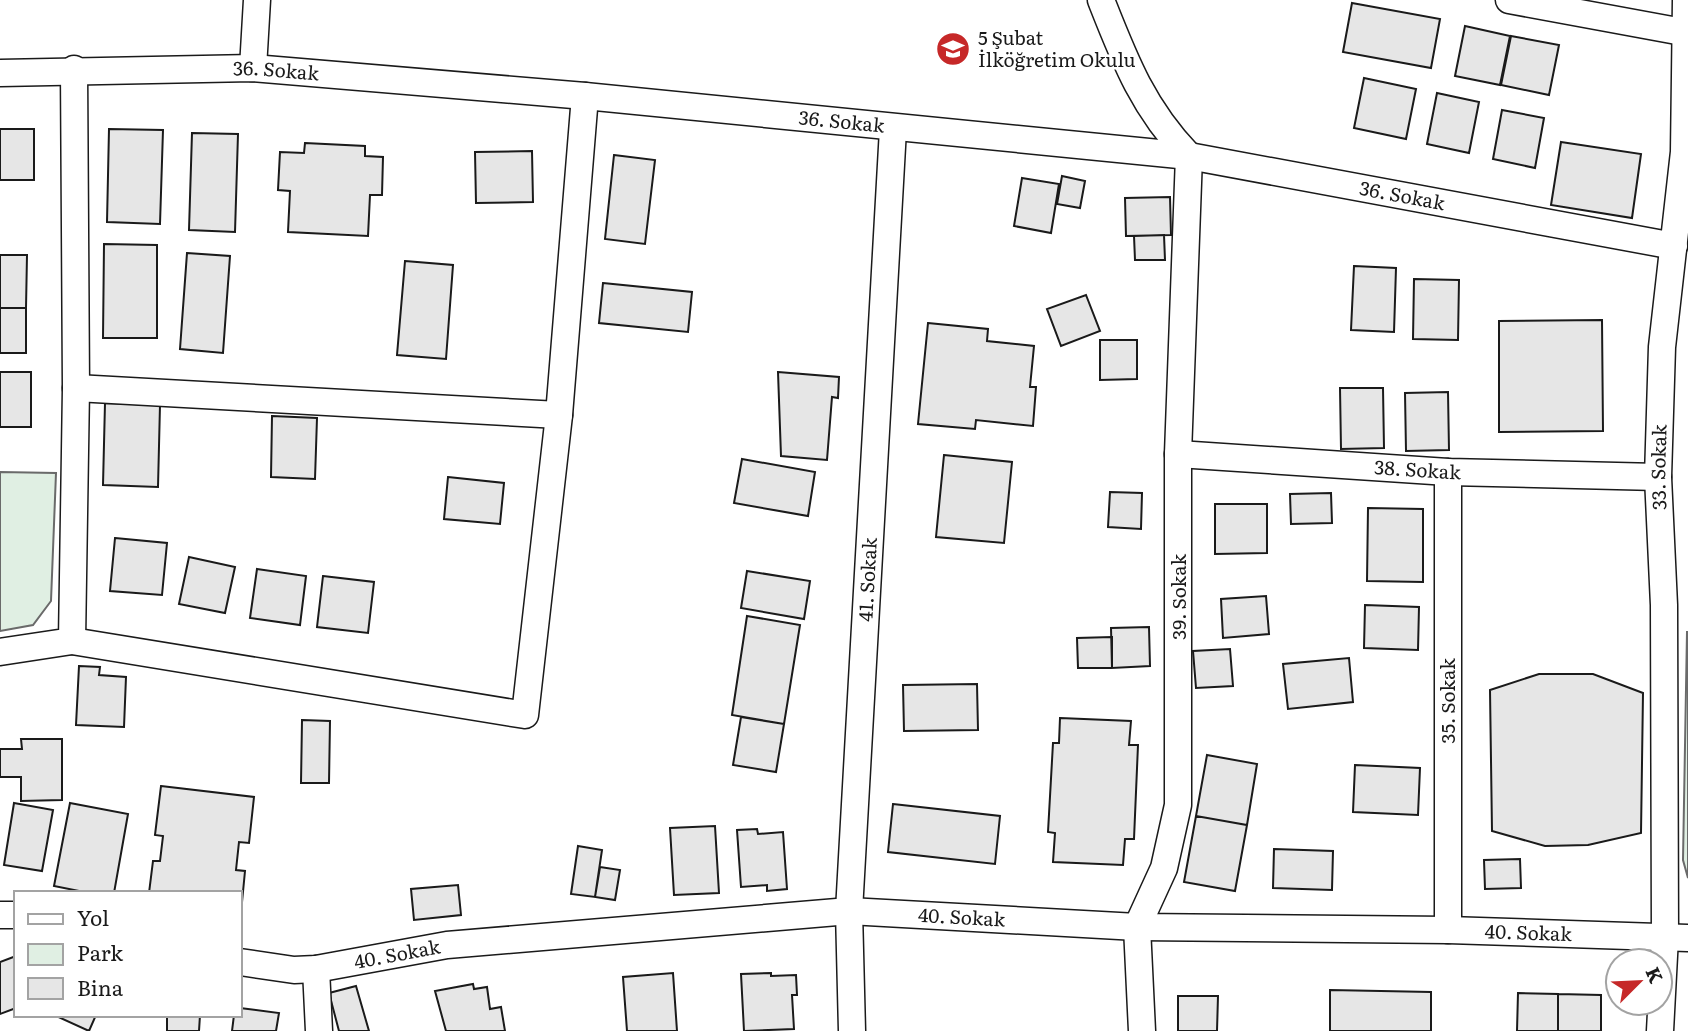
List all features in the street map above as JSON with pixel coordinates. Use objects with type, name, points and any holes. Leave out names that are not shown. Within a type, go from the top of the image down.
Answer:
[{"type":"street","points":[[253,68],[257,0]]},
{"type":"street","points":[[1101,0],[1132,78],[1168,134],[1189,156]]},
{"type":"street","points":[[1509,0],[1686,32]]},
{"type":"street","name":"33. Sokak","points":[[1660,1031],[1676,937],[1676,605],[1658,477],[1662,347],[1684,152],[1686,0]]},
{"type":"street","name":"36. Sokak","points":[[0,73],[74,69],[253,68],[585,96],[893,129],[1189,156],[1674,246]]},
{"type":"street","points":[[72,641],[76,388],[74,69]]},
{"type":"street","points":[[0,652],[72,641],[525,715],[559,415],[585,96]]},
{"type":"street","name":"41. Sokak","points":[[852,1031],[849,911],[893,129]]},
{"type":"street","name":"39. Sokak","points":[[1142,1031],[1137,927],[1164,868],[1178,804],[1178,454],[1189,156]]},
{"type":"street","points":[[76,388],[559,415]]},
{"type":"street","name":"38. Sokak","points":[[1178,454],[1448,472],[1658,477]]},
{"type":"street","name":"35. Sokak","points":[[1448,472],[1448,930]]},
{"type":"street","name":"40. Sokak","points":[[242,962],[316,969],[447,945],[849,911],[1137,927],[1448,930],[1676,937]]},
{"type":"street","points":[[316,969],[319,1031]]},
{"type":"green space","points":[[0,472],[56,473],[51,601],[33,625],[0,631]]},
{"type":"green space","points":[[1688,632],[1688,878],[1683,860]]},
{"type":"building","points":[[1352,3],[1440,19],[1431,68],[1343,52]]},
{"type":"building","points":[[1465,26],[1510,36],[1500,85],[1455,76]]},
{"type":"building","points":[[1511,36],[1559,45],[1549,95],[1501,85]]},
{"type":"building","points":[[1364,78],[1416,89],[1406,139],[1354,128]]},
{"type":"building","points":[[1437,93],[1479,102],[1469,153],[1427,144]]},
{"type":"building","points":[[1502,110],[1544,118],[1535,168],[1493,159]]},
{"type":"building","points":[[0,129],[34,129],[34,180],[0,180]]},
{"type":"building","points":[[109,129],[163,130],[160,224],[107,222]]},
{"type":"building","points":[[192,133],[238,134],[235,232],[189,230]]},
{"type":"building","points":[[1561,142],[1641,154],[1632,218],[1551,205]]},
{"type":"building","points":[[305,143],[365,146],[365,156],[383,157],[382,195],[370,195],[368,236],[288,232],[290,191],[278,190],[280,152],[304,153]]},
{"type":"building","points":[[532,151],[533,202],[476,203],[475,152]]},
{"type":"building","points":[[614,155],[655,160],[645,244],[605,239]]},
{"type":"building","points":[[1062,176],[1085,181],[1080,208],[1057,204]]},
{"type":"building","points":[[1022,178],[1059,184],[1051,233],[1014,226]]},
{"type":"building","points":[[1170,197],[1171,235],[1126,236],[1125,198]]},
{"type":"building","points":[[1164,235],[1165,260],[1135,260],[1134,236]]},
{"type":"building","points":[[104,244],[157,245],[157,338],[103,338]]},
{"type":"building","points":[[187,253],[230,256],[223,353],[180,349]]},
{"type":"building","points":[[0,255],[27,255],[26,308],[0,308]]},
{"type":"building","points":[[405,261],[453,265],[446,359],[397,355]]},
{"type":"building","points":[[1354,266],[1396,268],[1394,332],[1351,330]]},
{"type":"building","points":[[1414,279],[1459,280],[1458,340],[1413,339]]},
{"type":"building","points":[[603,283],[692,292],[688,332],[599,323]]},
{"type":"building","points":[[1086,295],[1100,331],[1061,346],[1047,309]]},
{"type":"building","points":[[0,308],[26,308],[26,353],[0,353]]},
{"type":"building","points":[[1602,320],[1603,431],[1499,432],[1499,321]]},
{"type":"building","points":[[928,323],[988,329],[987,341],[1034,346],[1030,387],[1036,387],[1033,426],[976,420],[975,429],[918,424]]},
{"type":"building","points":[[1100,340],[1137,340],[1137,379],[1100,380]]},
{"type":"building","points":[[0,372],[31,372],[31,427],[0,427]]},
{"type":"building","points":[[778,372],[839,377],[838,398],[832,397],[827,460],[781,456]]},
{"type":"building","points":[[1340,388],[1383,388],[1384,448],[1341,449]]},
{"type":"building","points":[[1448,392],[1449,450],[1406,451],[1405,393]]},
{"type":"building","points":[[105,403],[160,405],[158,487],[103,485]]},
{"type":"building","points":[[272,416],[317,418],[315,479],[271,477]]},
{"type":"building","points":[[944,455],[1012,462],[1004,543],[936,537]]},
{"type":"building","points":[[742,459],[815,472],[808,516],[734,503]]},
{"type":"building","points":[[448,477],[504,483],[500,524],[444,519]]},
{"type":"building","points":[[1110,492],[1142,493],[1141,529],[1108,527]]},
{"type":"building","points":[[1331,493],[1332,523],[1291,524],[1290,494]]},
{"type":"building","points":[[1215,504],[1267,504],[1267,553],[1215,554]]},
{"type":"building","points":[[1368,508],[1423,509],[1423,582],[1367,581]]},
{"type":"building","points":[[115,538],[167,543],[162,595],[110,591]]},
{"type":"building","points":[[189,557],[235,567],[225,613],[179,604]]},
{"type":"building","points":[[257,569],[306,576],[300,625],[250,618]]},
{"type":"building","points":[[747,571],[810,581],[804,619],[741,608]]},
{"type":"building","points":[[323,576],[374,582],[368,633],[317,627]]},
{"type":"building","points":[[1266,596],[1269,634],[1223,638],[1221,599]]},
{"type":"building","points":[[1365,605],[1419,607],[1418,650],[1364,648]]},
{"type":"building","points":[[747,616],[800,625],[784,724],[732,715]]},
{"type":"building","points":[[1149,627],[1150,666],[1112,668],[1111,628]]},
{"type":"building","points":[[1112,637],[1112,668],[1078,668],[1077,638]]},
{"type":"building","points":[[1230,649],[1233,686],[1196,688],[1193,651]]},
{"type":"building","points":[[1349,658],[1353,702],[1288,709],[1283,664]]},
{"type":"building","points":[[79,666],[100,667],[99,675],[126,677],[124,727],[76,725]]},
{"type":"building","points":[[1539,674],[1593,674],[1643,693],[1641,833],[1588,845],[1545,846],[1492,831],[1490,690]]},
{"type":"building","points":[[977,684],[978,730],[904,731],[903,685]]},
{"type":"building","points":[[741,717],[784,724],[776,772],[733,765]]},
{"type":"building","points":[[1060,718],[1131,721],[1129,745],[1138,745],[1134,839],[1125,839],[1123,865],[1053,862],[1055,833],[1048,832],[1053,743],[1059,743]]},
{"type":"building","points":[[302,720],[330,721],[329,783],[301,783]]},
{"type":"building","points":[[21,739],[62,739],[62,800],[21,801],[21,777],[0,777],[0,749],[22,749]]},
{"type":"building","points":[[1207,755],[1257,764],[1247,825],[1196,816]]},
{"type":"building","points":[[1355,765],[1420,768],[1418,815],[1353,812]]},
{"type":"building","points":[[161,786],[254,797],[249,843],[239,842],[236,870],[245,871],[242,902],[242,891],[149,891],[153,861],[160,861],[163,836],[155,835]]},
{"type":"building","points":[[14,803],[53,810],[42,871],[4,865]]},
{"type":"building","points":[[70,803],[128,814],[114,891],[79,891],[54,886]]},
{"type":"building","points":[[893,804],[1000,816],[995,864],[888,852]]},
{"type":"building","points":[[1196,816],[1247,825],[1235,891],[1184,882]]},
{"type":"building","points":[[715,826],[719,893],[674,895],[670,828]]},
{"type":"building","points":[[757,829],[758,834],[783,832],[787,889],[767,891],[767,885],[741,887],[737,830]]},
{"type":"building","points":[[578,846],[602,850],[595,897],[571,894]]},
{"type":"building","points":[[1274,849],[1333,851],[1332,890],[1273,888]]},
{"type":"building","points":[[1520,859],[1521,888],[1485,889],[1484,860]]},
{"type":"building","points":[[600,867],[620,870],[615,900],[595,897]]},
{"type":"building","points":[[458,885],[461,915],[414,920],[411,889]]},
{"type":"building","points":[[14,957],[14,1009],[0,1014],[0,962]]},
{"type":"building","points":[[673,973],[677,1031],[627,1031],[623,977]]},
{"type":"building","points":[[771,973],[771,976],[796,975],[797,995],[792,995],[794,1029],[744,1031],[741,974]]},
{"type":"building","points":[[473,984],[474,989],[487,987],[490,1009],[501,1007],[505,1031],[446,1031],[435,991]]},
{"type":"building","points":[[356,986],[369,1031],[339,1031],[329,993]]},
{"type":"building","points":[[1330,990],[1431,992],[1431,1031],[1330,1031]]},
{"type":"building","points":[[1518,993],[1558,994],[1558,1031],[1517,1031]]},
{"type":"building","points":[[1558,994],[1601,995],[1601,1031],[1558,1031]]},
{"type":"building","points":[[1178,996],[1218,996],[1217,1031],[1178,1031]]},
{"type":"building","points":[[242,1008],[279,1013],[276,1031],[232,1031],[234,1017],[242,1017]]},
{"type":"building","points":[[58,1017],[95,1017],[89,1031]]},
{"type":"building","points":[[167,1017],[200,1017],[199,1031],[167,1031]]},
{"type":"place","name":"5 Şubat İlköğretim Okulu","points":[[953,49]]}]
